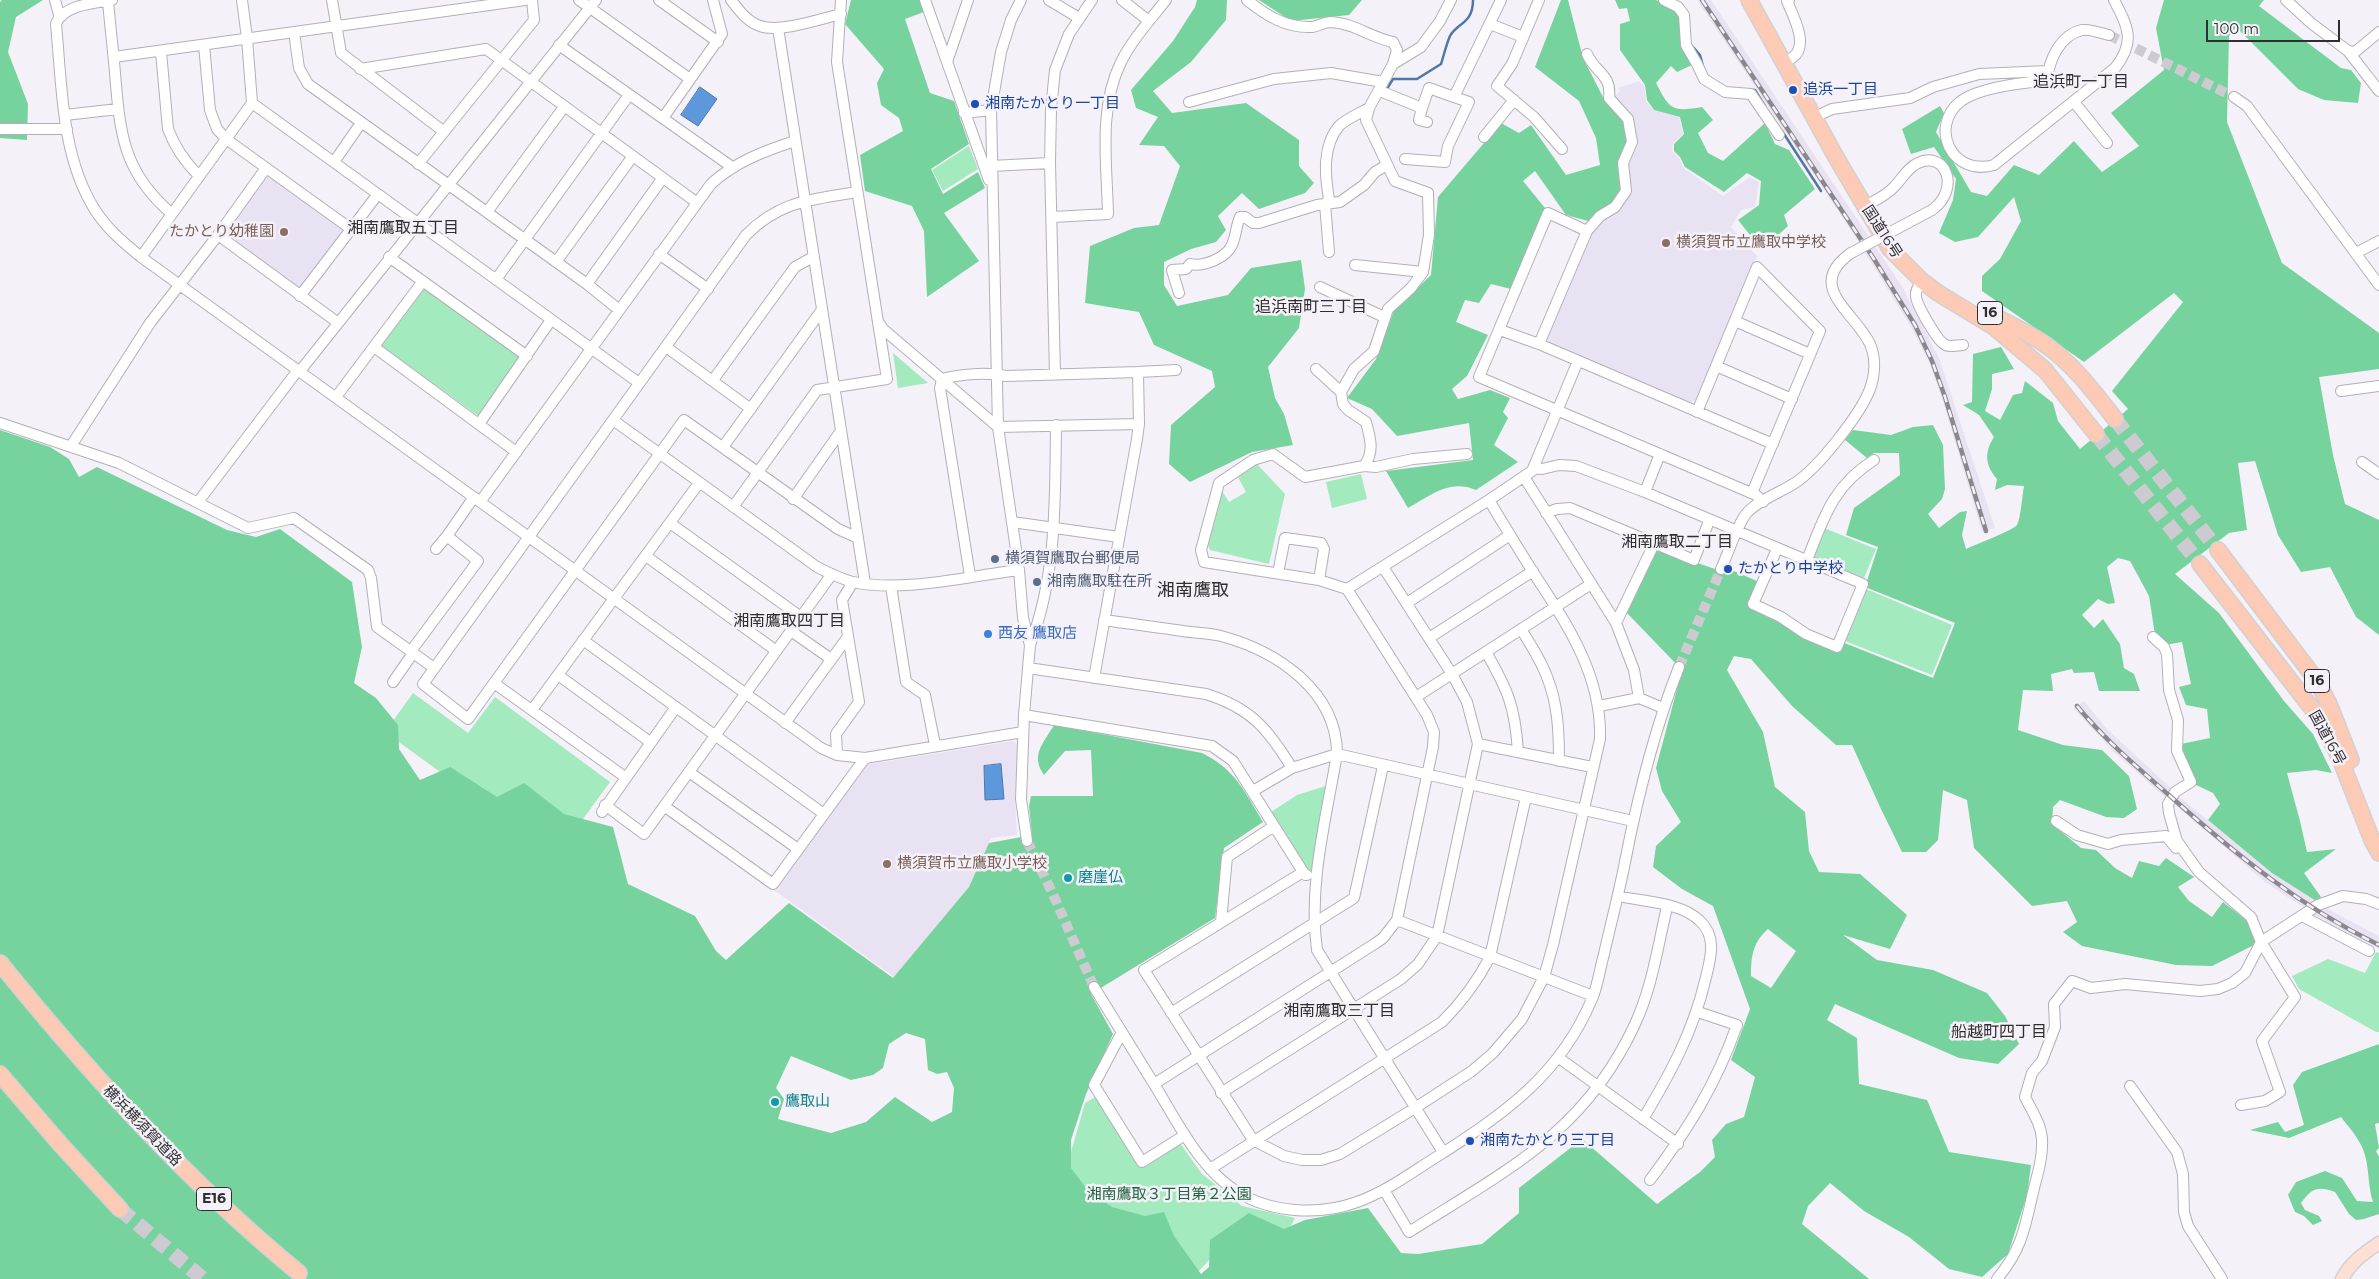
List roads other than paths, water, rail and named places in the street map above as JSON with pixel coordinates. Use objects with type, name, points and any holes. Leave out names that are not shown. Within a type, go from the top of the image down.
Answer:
[{"type":"highway","name":"国道16号","points":[[1749,0],[1818,115],[1868,204],[1890,249],[1908,270],[1922,281],[1994,327],[2045,370],[2096,434]]},
{"type":"highway","name":"国道16号","points":[[1759,0],[1792,58],[1818,115]]},
{"type":"highway","name":"国道16号","points":[[1868,204],[1898,245],[1915,264],[1943,287],[2045,344],[2066,361],[2085,381],[2114,419]]},
{"type":"highway","name":"国道16号","points":[[2218,550],[2317,681],[2329,704],[2379,834]]},
{"type":"highway","name":"国道16号","points":[[2200,564],[2317,715],[2339,756],[2372,840],[2379,853]]},
{"type":"highway","points":[[2237,611],[2244,612],[2252,608],[2254,603],[2252,595]]},
{"type":"highway","points":[[2251,630],[2253,618],[2262,612],[2266,614]]},
{"type":"highway","name":"横浜横須賀道路","points":[[0,963],[57,1033],[135,1120],[206,1192],[300,1273]]},
{"type":"highway","points":[[0,1074],[61,1145],[120,1209]]},
{"type":"main road","points":[[2342,1279],[2346,1271],[2363,1254],[2379,1243]]},
{"type":"street","points":[[54,0],[59,15],[56,24],[66,129],[78,176],[96,211],[117,236],[141,257],[822,748],[837,755],[865,758],[1023,732]]},
{"type":"street","points":[[108,0],[120,130],[130,161],[145,187],[172,214]]},
{"type":"street","points":[[59,15],[67,10],[112,0]]},
{"type":"street","points":[[141,257],[252,103],[242,0]]},
{"type":"street","points":[[332,0],[335,27],[341,53],[443,132]]},
{"type":"street","points":[[114,57],[335,27],[487,2],[525,0]]},
{"type":"street","points":[[418,164],[534,20],[532,0]]},
{"type":"street","points":[[579,0],[592,4],[690,79]]},
{"type":"street","points":[[659,0],[718,42]]},
{"type":"street","points":[[663,118],[722,34],[713,0]]},
{"type":"street","points":[[731,0],[746,18],[760,26],[778,28],[842,14]]},
{"type":"street","points":[[733,507],[817,390],[887,379],[837,62],[842,14],[841,0]]},
{"type":"street","points":[[925,0],[964,113],[992,186]]},
{"type":"street","points":[[947,63],[968,0]]},
{"type":"street","points":[[1022,0],[1011,20],[1001,52],[991,110],[991,166],[998,427],[1019,570],[1023,618],[1030,645]]},
{"type":"street","points":[[1049,0],[1079,18]]},
{"type":"street","points":[[1055,374],[1053,216],[1050,163],[1051,109],[1055,70],[1069,34],[1092,0]]},
{"type":"street","points":[[1122,0],[1149,21]]},
{"type":"street","points":[[1053,216],[1108,214],[1106,115],[1110,90],[1120,63],[1130,45],[1166,0]]},
{"type":"street","points":[[1247,0],[1262,13],[1284,24],[1314,27],[1330,22],[1356,28],[1383,41],[1393,42],[1397,50],[1382,86],[1369,108],[1366,120],[1395,181],[1428,193],[1429,235],[1423,272],[1411,288],[1388,309],[1374,351],[1354,369],[1341,392]]},
{"type":"street","points":[[1392,64],[1421,47],[1440,21],[1451,0]]},
{"type":"street","points":[[1454,97],[1501,0]]},
{"type":"street","points":[[1538,0],[1512,64],[1497,86],[1534,117],[1562,149]]},
{"type":"street","points":[[1664,0],[1678,7],[1684,15],[1686,45],[1704,79],[1725,92],[1751,94],[1780,135]]},
{"type":"street","points":[[1789,0],[1800,34],[1799,46],[1795,56],[1792,58]]},
{"type":"street","points":[[2110,35],[2088,30],[2073,34],[2062,42],[2048,71],[2047,80],[1980,92],[1960,102],[1953,110],[1946,131],[1946,140],[1955,157],[1973,167],[1984,168],[1994,165],[2115,68],[2125,57],[2129,46],[2124,20],[2114,0]]},
{"type":"street","points":[[2286,0],[2311,23],[2348,51],[2379,91]]},
{"type":"street","points":[[198,502],[337,322],[592,4]]},
{"type":"street","points":[[1490,24],[1523,37]]},
{"type":"street","points":[[778,28],[865,583]]},
{"type":"street","points":[[294,32],[299,68],[308,84],[487,212],[523,240],[587,284],[618,309]]},
{"type":"street","points":[[2348,51],[2355,52],[2379,32]]},
{"type":"street","points":[[204,45],[210,110],[217,128],[226,139],[351,230]]},
{"type":"street","points":[[559,45],[732,167]]},
{"type":"street","points":[[360,69],[486,49],[696,202]]},
{"type":"street","points":[[161,52],[168,129],[172,141],[187,164],[199,176]]},
{"type":"street","points":[[1539,344],[1587,231],[1600,216],[1615,207],[1626,191],[1623,163],[1632,142],[1628,119],[1609,98],[1610,89],[1607,78],[1593,64],[1587,54]]},
{"type":"street","points":[[1818,115],[1832,109],[1910,98],[1933,87],[1978,74],[2048,71]]},
{"type":"street","points":[[1189,102],[1274,79],[1331,73],[1382,86],[1422,108]]},
{"type":"street","points":[[1405,159],[1445,162],[1448,146],[1469,102],[1429,88],[1419,120],[1427,122]]},
{"type":"street","points":[[497,278],[629,94]]},
{"type":"street","points":[[2234,97],[2247,106],[2379,285]]},
{"type":"street","points":[[1484,137],[1514,100]]},
{"type":"street","points":[[2074,102],[2107,143]]},
{"type":"street","points":[[252,103],[497,278],[551,320],[591,346],[639,383]]},
{"type":"street","points":[[487,212],[564,107]]},
{"type":"street","points":[[1329,252],[1326,204],[1329,198],[1324,176],[1327,155],[1339,126],[1369,108]]},
{"type":"street","points":[[65,115],[118,109]]},
{"type":"street","points":[[964,113],[991,110]]},
{"type":"street","points":[[334,162],[361,123]]},
{"type":"street","points":[[0,129],[66,129]]},
{"type":"street","points":[[436,549],[516,451],[711,184],[732,167],[772,148],[795,141]]},
{"type":"street","points":[[556,262],[633,156]]},
{"type":"street","points":[[1721,569],[1748,512],[1796,483],[1808,472],[1863,405],[1871,387],[1874,373],[1874,358],[1870,344],[1835,295],[1831,281],[1838,262],[1851,253],[1932,210],[1945,198],[1948,180],[1942,167],[1931,161],[1918,163],[1893,188],[1868,204]]},
{"type":"street","points":[[991,166],[1050,163]]},
{"type":"street","points":[[1179,293],[1172,270],[1186,269],[1190,264],[1198,265],[1219,258],[1231,247],[1240,217],[1246,217],[1254,223],[1259,223],[1326,204],[1340,202],[1364,185],[1375,172],[1387,165]]},
{"type":"street","points":[[71,446],[150,323],[218,235],[266,168]]},
{"type":"street","points":[[587,284],[662,179]]},
{"type":"street","points":[[857,192],[805,201],[779,209],[756,225],[746,235],[422,684],[468,719],[684,420],[793,499],[838,529],[858,538]]},
{"type":"street","points":[[300,296],[378,194]]},
{"type":"street","points":[[1587,231],[1548,213],[1479,377],[1752,494],[1763,502]]},
{"type":"street","points":[[218,235],[337,322]]},
{"type":"street","points":[[2356,253],[2379,241]]},
{"type":"street","points":[[659,254],[708,289]]},
{"type":"street","points":[[389,257],[527,356]]},
{"type":"street","points":[[713,380],[795,267],[813,257]]},
{"type":"street","points":[[1355,265],[1423,272]]},
{"type":"street","points":[[1697,412],[1757,268],[1820,331],[1752,494]]},
{"type":"street","points":[[336,398],[423,281]]},
{"type":"street","points":[[1922,281],[1916,292],[1916,300],[1935,334],[1943,344],[1949,346],[1963,345]]},
{"type":"street","points":[[1320,287],[1384,317]]},
{"type":"street","points":[[723,448],[821,311]]},
{"type":"street","points":[[479,424],[551,320]]},
{"type":"street","points":[[877,320],[883,329],[998,427],[1139,424]]},
{"type":"street","points":[[1735,321],[1810,354]]},
{"type":"street","points":[[1500,330],[1539,344],[1773,444]]},
{"type":"street","points":[[374,347],[516,451]]},
{"type":"street","points":[[666,347],[751,409]]},
{"type":"street","points":[[1347,589],[1489,500],[1524,477],[1534,468],[1578,361]]},
{"type":"street","points":[[1716,366],[1792,399]]},
{"type":"street","points":[[1316,369],[1341,392],[1343,404],[1348,410],[1366,422],[1372,447],[1369,460],[1364,466]]},
{"type":"street","points":[[942,379],[952,376],[997,374],[1006,376],[1176,370]]},
{"type":"street","points":[[1094,678],[1139,424],[1138,372]]},
{"type":"street","points":[[942,379],[940,388],[970,576]]},
{"type":"street","points":[[2340,391],[2379,386]]},
{"type":"street","points":[[613,420],[817,567],[853,582],[891,586],[1019,570]]},
{"type":"street","points":[[0,423],[120,463],[248,528],[294,518],[368,570],[371,578],[377,627],[434,668]]},
{"type":"street","points":[[1026,841],[1021,799],[1024,715],[1030,645],[1042,613],[1055,527],[1056,426]]},
{"type":"street","points":[[793,499],[841,431]]},
{"type":"street","points":[[1154,1084],[1383,938],[1397,920],[1428,776],[1434,732],[1416,697],[1347,589],[1319,580],[1204,562],[1201,550],[1219,483],[1254,460],[1273,454],[1305,477],[1364,466],[1376,467],[1413,459],[1467,454]]},
{"type":"street","points":[[1645,492],[1660,454]]},
{"type":"street","points":[[1807,560],[1828,506],[1838,491],[1860,469],[1874,460]]},
{"type":"street","points":[[2362,462],[2379,474]]},
{"type":"street","points":[[1534,468],[1542,469],[1559,465],[1576,466],[1645,492],[1863,584],[1837,647],[1806,634],[1781,617],[1753,604],[1777,548]]},
{"type":"street","points":[[1524,477],[1616,624],[1634,670],[1639,698]]},
{"type":"street","points":[[532,710],[699,483]]},
{"type":"street","points":[[1303,872],[1144,970],[1221,1093],[1253,1140],[1284,1156],[1302,1160],[1321,1160],[1340,1154],[1472,1071],[1493,1053],[1522,1019],[1544,977],[1592,767],[1600,740],[1599,706],[1592,679],[1580,648],[1556,606],[1489,500]]},
{"type":"street","points":[[1546,513],[1557,509],[1570,508],[1694,560],[1709,520]]},
{"type":"street","points":[[1012,522],[1119,537]]},
{"type":"street","points":[[670,523],[801,617]]},
{"type":"street","points":[[1407,603],[1510,535]]},
{"type":"street","points":[[393,682],[412,652],[478,561],[447,536]]},
{"type":"street","points":[[1278,573],[1285,538],[1321,544],[1324,549],[1319,580]]},
{"type":"street","points":[[1616,624],[1654,544]]},
{"type":"street","points":[[646,556],[776,650]]},
{"type":"street","points":[[1221,1093],[1401,979],[1418,964],[1437,936],[1478,744],[1467,702],[1452,674],[1383,566]]},
{"type":"street","points":[[1429,638],[1533,571]]},
{"type":"street","points":[[676,707],[603,809],[644,834],[832,574]]},
{"type":"street","points":[[837,755],[836,734],[859,702],[842,600],[853,582]]},
{"type":"street","points":[[1416,697],[1591,584]]},
{"type":"street","points":[[891,586],[906,682],[925,695],[940,745]]},
{"type":"street","points":[[1104,620],[1220,636],[1254,648],[1275,660],[1316,693],[1332,719],[1337,736],[1337,754],[1316,878],[1314,924],[1318,950],[1383,1059],[1443,1152]]},
{"type":"street","points":[[1521,629],[1547,675],[1552,692],[1559,732],[1559,761]]},
{"type":"street","points":[[791,631],[831,659]]},
{"type":"street","points":[[2153,637],[2164,647],[2167,654],[2169,690],[2178,720],[2177,751],[2191,782],[2175,792],[2168,804],[2172,825],[2182,851]]},
{"type":"street","points":[[785,723],[847,638]]},
{"type":"street","points":[[583,640],[824,814]]},
{"type":"street","points":[[1486,652],[1506,686],[1514,711],[1518,751]]},
{"type":"street","points":[[1094,987],[1185,1135],[1210,1169],[1238,1193],[1276,1208],[1330,1209],[1357,1202],[1384,1190],[1513,1105],[1536,1084],[1559,1058],[1593,996],[1618,896],[1648,758],[1663,708],[1679,667]]},
{"type":"street","points":[[1028,668],[1206,694],[1225,700],[1246,711],[1259,722],[1273,737],[1292,768]]},
{"type":"street","points":[[558,675],[650,742]]},
{"type":"street","points":[[494,682],[625,777]]},
{"type":"street","points":[[1599,706],[1639,698],[1663,708]]},
{"type":"street","points":[[1024,715],[1212,746],[1233,761],[1304,875],[1316,878]]},
{"type":"street","points":[[1478,744],[1592,767]]},
{"type":"street","points":[[1252,791],[1292,768],[1337,754],[1383,766],[1633,821]]},
{"type":"street","points":[[664,806],[773,884],[865,758]]},
{"type":"street","points":[[1171,1013],[1354,898],[1383,766]]},
{"type":"street","points":[[689,772],[798,848]]},
{"type":"street","points":[[1210,1169],[1442,1022],[1478,980],[1490,957],[1526,797]]},
{"type":"street","points":[[2056,822],[2077,835],[2108,844],[2121,840],[2166,836],[2182,851],[2198,872],[2250,917],[2261,942],[2296,997],[2262,1041],[2280,1092],[2265,1101],[2241,1105]]},
{"type":"street","points":[[1221,922],[1227,856],[1274,826]]},
{"type":"street","points":[[1618,896],[1690,912],[1710,933],[1712,952],[1698,1012],[1686,1043],[1667,1080],[1643,1119]]},
{"type":"street","points":[[1997,1279],[2019,1246],[2026,1230],[2041,1162],[2042,1139],[2036,1116],[2026,1097],[2032,1073],[2042,1061],[2055,1027],[2054,1004],[2072,981],[2091,988],[2125,984],[2200,991],[2218,989],[2232,983],[2245,973],[2261,942],[2325,902],[2344,896],[2366,899],[2379,904]]},
{"type":"street","points":[[1384,1190],[1409,1232],[1533,1153],[1577,1113],[1600,1086],[1618,1058],[1636,1023],[1646,993],[1667,907]]},
{"type":"street","points":[[2302,916],[2369,951]]},
{"type":"street","points":[[1397,920],[1593,996]]},
{"type":"street","points":[[1650,1180],[1678,1144],[1697,1115],[1726,1056],[1737,1024],[1698,1012]]},
{"type":"street","points":[[1122,1032],[1094,1085],[1142,1162],[1185,1135]]},
{"type":"street","points":[[1559,1058],[1678,1144]]},
{"type":"street","points":[[2130,1086],[2177,1152],[2183,1174],[2184,1212],[2188,1226],[2222,1279]]},
{"type":"water","points":[[700,87],[717,99],[698,126],[681,115]]},
{"type":"water","points":[[1001,764],[1004,799],[985,800],[984,766]]},
{"type":"waterway","points":[[1388,87],[1393,79],[1417,79],[1441,64],[1450,36],[1468,19],[1473,0]]},
{"type":"waterway","points":[[1693,47],[1700,55],[1703,66]]},
{"type":"waterway","points":[[1752,90],[1755,90],[1765,106]]},
{"type":"waterway","points":[[1782,131],[1821,191]]},
{"type":"tunnel","points":[[2109,35],[2234,97]]},
{"type":"tunnel","points":[[2115,419],[2218,550]]},
{"type":"tunnel","points":[[2096,434],[2200,564]]},
{"type":"tunnel","points":[[1679,667],[1721,569]]},
{"type":"tunnel","points":[[1027,841],[1094,987]]},
{"type":"tunnel","points":[[120,1209],[203,1279]]},
{"type":"railway","points":[[1702,0],[1874,259],[1915,325],[1932,361],[1945,397],[1986,531]]},
{"type":"railway","points":[[2077,706],[2133,764],[2244,859],[2323,914],[2379,945]]},
{"type":"place","name":"追浜一丁目","points":[[1793,90]]},
{"type":"place","name":"湘南たかとり一丁目","points":[[975,104]]},
{"type":"place","name":"たかとり幼稚園","points":[[284,232]]},
{"type":"place","name":"横須賀市立鷹取中学校","points":[[1666,243]]},
{"type":"place","name":"横須賀鷹取台郵便局","points":[[995,559]]},
{"type":"place","name":"たかとり中学校","points":[[1728,569]]},
{"type":"place","name":"湘南鷹取駐在所","points":[[1037,582]]},
{"type":"place","name":"西友 鷹取店","points":[[988,634]]},
{"type":"place","name":"横須賀市立鷹取小学校","points":[[887,864]]},
{"type":"place","name":"磨崖仏","points":[[1068,878]]},
{"type":"place","name":"鷹取山","points":[[775,1102]]},
{"type":"place","name":"湘南たかとり三丁目","points":[[1470,1141]]},
{"type":"district","name":"追浜町一丁目","points":[[2081,82]]},
{"type":"district","name":"湘南鷹取五丁目","points":[[403,228]]},
{"type":"district","name":"追浜南町三丁目","points":[[1311,307]]},
{"type":"district","name":"湘南鷹取二丁目","points":[[1677,542]]},
{"type":"district","name":"湘南鷹取","points":[[1193,591]]},
{"type":"district","name":"湘南鷹取四丁目","points":[[789,621]]},
{"type":"district","name":"湘南鷹取三丁目","points":[[1339,1011]]},
{"type":"district","name":"船越町四丁目","points":[[1999,1032]]},
{"type":"park label","name":"湘南鷹取３丁目第２公園","points":[[1169,1195]]}]
